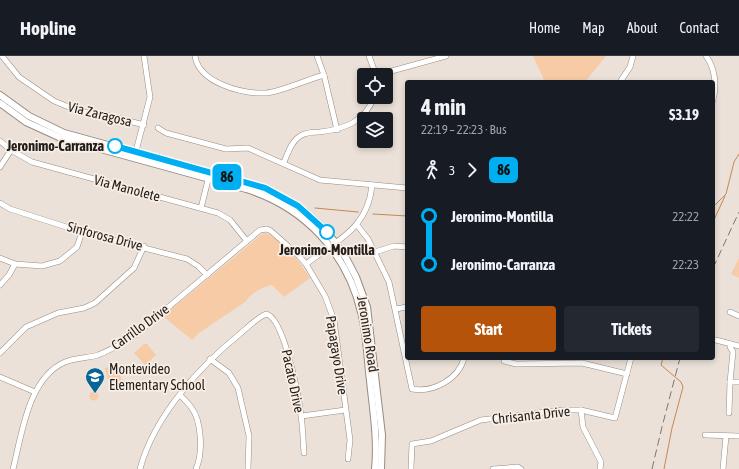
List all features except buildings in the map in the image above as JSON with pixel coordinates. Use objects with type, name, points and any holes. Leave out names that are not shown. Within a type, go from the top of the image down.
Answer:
[{"type":"main road","name":"Jeronimo Road","points":[[0,95],[19,110],[55,129],[135,155],[209,176],[257,185],[279,195],[308,214],[333,244],[356,277],[367,307],[382,435],[381,469]]},
{"type":"main road","name":"Jeronimo Road","points":[[0,103],[19,118],[45,132],[61,138],[135,155]]},
{"type":"main road","name":"Jeronimo Road","points":[[333,244],[349,276],[361,313],[376,435],[375,469]]},
{"type":"street","name":"Via Zaragosa","points":[[2,56],[19,77],[54,101],[81,112],[106,115],[144,124]]},
{"type":"street","points":[[135,155],[150,97],[144,56]]},
{"type":"street","points":[[195,56],[203,73],[215,82],[249,91],[266,93],[324,75]]},
{"type":"street","points":[[317,56],[324,75],[337,130]]},
{"type":"street","points":[[370,56],[374,68]]},
{"type":"street","points":[[393,70],[446,56]]},
{"type":"street","points":[[621,80],[630,67],[632,56]]},
{"type":"street","points":[[706,56],[713,71],[714,80]]},
{"type":"street","points":[[284,162],[291,145],[300,136],[337,130],[356,121],[367,110],[370,104]]},
{"type":"street","points":[[158,128],[166,133],[226,149],[248,148],[284,162],[320,180],[405,188]]},
{"type":"street","name":"Via Manolete","points":[[0,141],[11,150],[32,162],[218,212],[228,219],[247,241]]},
{"type":"street","points":[[0,166],[11,150]]},
{"type":"street","points":[[201,208],[209,176]]},
{"type":"street","points":[[306,264],[357,225],[368,206],[372,185]]},
{"type":"street","name":"Sinforosa Drive","points":[[0,203],[10,209],[82,232],[144,246],[187,259],[198,266],[207,275]]},
{"type":"street","points":[[357,225],[365,234],[389,282],[405,354]]},
{"type":"street","name":"Carrillo Drive","points":[[13,469],[34,392],[50,371],[65,362],[99,354],[112,349],[134,336],[260,230],[265,229]]},
{"type":"street","name":"Papagayo Drive","points":[[265,229],[271,230],[281,238],[306,264],[325,296],[334,320],[350,440],[348,459]]},
{"type":"street","points":[[0,258],[15,264],[42,266],[60,261],[77,247],[82,232]]},
{"type":"street","points":[[0,353],[26,327],[58,313],[84,308],[95,302],[134,268],[144,246]]},
{"type":"street","points":[[374,252],[394,246],[405,247]]},
{"type":"street","points":[[0,285],[9,275],[15,264]]},
{"type":"street","points":[[396,309],[405,307]]},
{"type":"street","points":[[730,312],[739,316]]},
{"type":"street","name":"Pacato Drive","points":[[210,359],[259,318],[264,315],[269,315],[274,319],[284,339],[302,416],[304,453]]},
{"type":"street","points":[[716,340],[739,346]]},
{"type":"street","points":[[729,413],[733,352],[730,347],[731,344]]},
{"type":"street","points":[[733,352],[739,346]]},
{"type":"street","points":[[140,469],[153,434],[180,395],[210,359],[230,373],[238,388],[249,436],[248,469]]},
{"type":"street","points":[[406,360],[412,389],[433,388],[442,384],[457,372],[463,360]]},
{"type":"street","name":"Chrisanta Drive","points":[[411,469],[412,444],[431,441],[481,420],[562,410],[581,410],[615,418],[630,360]]},
{"type":"street","points":[[504,361],[516,364],[583,361],[627,374]]},
{"type":"street","points":[[0,377],[34,392]]},
{"type":"street","points":[[730,382],[739,382]]},
{"type":"street","points":[[180,395],[191,406],[196,414],[201,443],[199,461],[196,469]]},
{"type":"street","points":[[302,416],[345,410]]},
{"type":"street","points":[[581,410],[583,427],[602,462],[600,469]]},
{"type":"street","points":[[705,435],[739,436]]},
{"type":"street","points":[[723,469],[726,436]]},
{"type":"street","points":[[493,469],[518,467],[521,469]]},
{"type":"shaded area","points":[[533,56],[606,56],[587,80],[544,80]]},
{"type":"shaded area","points":[[266,233],[285,246],[296,258],[310,278],[284,297],[272,285],[260,289],[250,296],[245,302],[199,333],[192,340],[163,316],[262,234]]},
{"type":"shaded area","points":[[739,258],[739,278],[731,274]]},
{"type":"shaded area","points":[[144,344],[147,344],[156,355],[145,365],[134,353]]},
{"type":"shaded area","points":[[115,365],[118,367],[122,381],[109,384],[105,368]]},
{"type":"shaded area","points":[[92,392],[96,392],[98,396],[96,400],[92,400],[90,398],[90,394]]},
{"type":"waterway","points":[[715,205],[726,194],[734,162],[739,154]]},
{"type":"waterway","points":[[715,218],[725,196]]},
{"type":"waterway","points":[[315,208],[358,212]]},
{"type":"waterway","points":[[373,214],[405,216]]},
{"type":"waterway","points":[[662,360],[661,365],[681,382],[683,387],[672,428],[664,469]]},
{"type":"railway","points":[[715,264],[739,212]]},
{"type":"railway","points":[[652,469],[679,360]]},
{"type":"bus line","name":"86","points":[[115,146],[265,188],[298,206],[327,232]]},
{"type":"place","name":"Jeronimo-Carranza","points":[[115,146]]},
{"type":"place","name":"Jeronimo-Montilla","points":[[327,232]]},
{"type":"place","name":"Montevideo Elementary School","points":[[95,394]]}]
